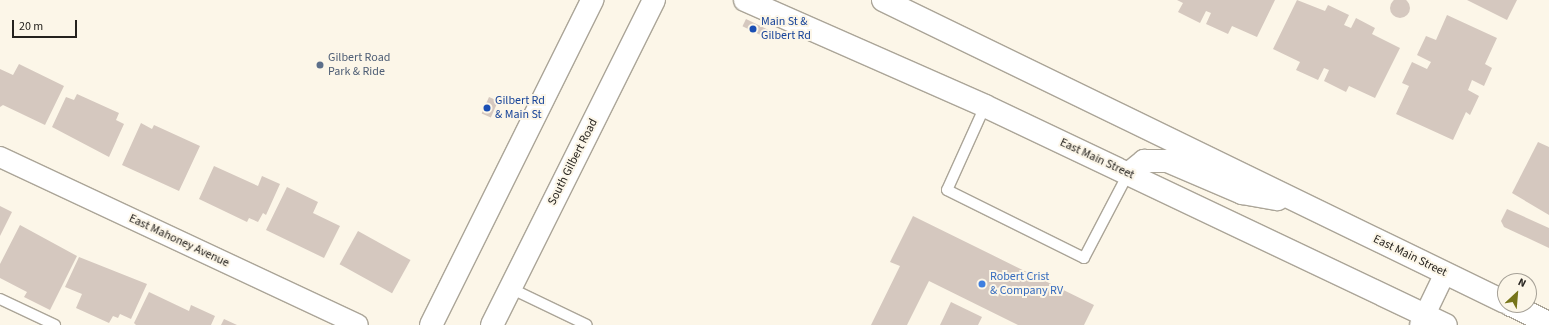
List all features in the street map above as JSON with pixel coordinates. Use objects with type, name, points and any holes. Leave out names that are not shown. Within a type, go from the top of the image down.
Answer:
[{"type":"main road","points":[[431,325],[592,0]]},
{"type":"main road","name":"South Gilbert Road","points":[[492,325],[654,0]]},
{"type":"main road","name":"East Main Street","points":[[745,0],[985,106],[1128,174],[1423,320],[1446,325]]},
{"type":"main road","name":"East Main Street","points":[[884,0],[1497,298]]},
{"type":"main road","points":[[1128,174],[1144,161],[1167,161],[1242,193],[1306,205]]},
{"type":"main road","points":[[1528,313],[1549,323]]},
{"type":"street","name":"East Mahoney Avenue","points":[[0,157],[358,325]]},
{"type":"street","points":[[1423,320],[1445,273]]},
{"type":"lane","points":[[985,106],[947,190],[1084,258],[1128,174]]},
{"type":"lane","points":[[510,288],[587,325]]},
{"type":"lane","points":[[0,299],[55,325]]},
{"type":"building","points":[[1400,-2],[1407,1],[1410,8],[1407,15],[1400,18],[1393,15],[1390,8],[1393,1]]},
{"type":"building","points":[[1177,0],[1275,0],[1257,37],[1232,26],[1228,34],[1206,24],[1211,13],[1206,11],[1200,23],[1178,12],[1183,3]]},
{"type":"building","points":[[1297,0],[1325,11],[1328,5],[1349,15],[1344,25],[1351,28],[1356,18],[1375,28],[1372,34],[1400,48],[1375,98],[1349,86],[1346,92],[1324,81],[1329,70],[1324,68],[1318,80],[1296,70],[1300,62],[1273,49]]},
{"type":"building","points":[[1467,0],[1517,0],[1507,20]]},
{"type":"building","points":[[1447,15],[1497,38],[1485,64],[1492,68],[1484,86],[1472,80],[1468,90],[1479,96],[1470,115],[1466,112],[1453,140],[1396,114],[1409,86],[1402,83],[1412,62],[1427,69],[1431,62],[1417,55],[1426,36],[1436,40]]},
{"type":"building","points":[[746,19],[768,30],[765,37],[742,26]]},
{"type":"building","points":[[19,64],[64,86],[45,125],[3,105],[0,107],[0,69],[13,75]]},
{"type":"building","points":[[77,94],[119,113],[116,120],[124,124],[109,157],[52,127],[66,97],[74,100]]},
{"type":"building","points":[[489,97],[498,101],[491,118],[482,113]]},
{"type":"building","points":[[141,123],[152,129],[154,125],[200,146],[179,191],[122,165]]},
{"type":"building","points":[[1538,142],[1549,147],[1549,215],[1512,193]]},
{"type":"building","points":[[214,166],[258,186],[262,176],[280,184],[266,215],[263,213],[258,222],[249,218],[247,222],[199,199]]},
{"type":"building","points":[[287,187],[318,202],[313,213],[340,226],[324,258],[266,230]]},
{"type":"building","points":[[0,206],[12,212],[0,236]]},
{"type":"building","points":[[1507,209],[1549,228],[1549,248],[1504,227],[1501,221]]},
{"type":"building","points":[[913,216],[1094,305],[1084,325],[1018,325],[929,281],[907,325],[871,325],[900,266],[890,262]]},
{"type":"building","points":[[20,225],[77,256],[50,310],[24,297],[27,292],[0,278],[0,264]]},
{"type":"building","points":[[358,231],[410,260],[392,293],[340,264]]},
{"type":"building","points":[[79,257],[147,284],[131,319],[120,314],[118,318],[113,316],[109,323],[76,308],[82,294],[65,287]]},
{"type":"building","points":[[149,292],[189,311],[191,305],[215,316],[211,325],[136,325],[134,323]]},
{"type":"building","points":[[951,302],[982,317],[978,325],[940,325]]},
{"type":"building","points":[[224,319],[237,325],[221,325]]},
{"type":"place","name":"Main St & Gilbert Rd","points":[[753,29]]},
{"type":"place","name":"Gilbert Road Park & Ride","points":[[320,65]]},
{"type":"place","name":"Gilbert Rd & Main St","points":[[487,108]]},
{"type":"place","name":"Robert Crist & Company RV","points":[[982,284]]}]
